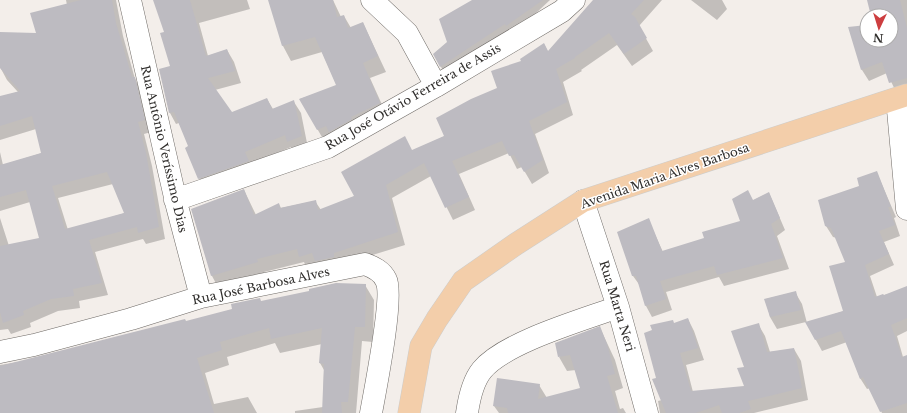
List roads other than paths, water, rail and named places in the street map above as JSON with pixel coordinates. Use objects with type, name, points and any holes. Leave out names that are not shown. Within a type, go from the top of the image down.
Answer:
[{"type":"highway","name":"Avenida Maria Alves Barbosa","points":[[409,413],[421,346],[437,319],[463,281],[516,244],[583,201],[902,97]]},
{"type":"street","name":"Rua Antônio Veríssimo Dias","points":[[130,0],[175,200],[201,297]]},
{"type":"street","points":[[372,0],[407,33],[436,86]]},
{"type":"street","name":"Rua José Otávio Ferreira de Assis","points":[[175,200],[328,147],[436,86],[562,11],[574,0]]},
{"type":"street","points":[[902,97],[907,209]]},
{"type":"street","name":"Rua Marta Neri","points":[[583,201],[618,308],[647,413]]},
{"type":"street","name":"Rua José Barbosa Alves","points":[[0,352],[42,343],[201,297],[365,264],[377,269],[387,280],[388,303],[371,413]]},
{"type":"street","points":[[467,413],[473,388],[482,370],[493,360],[520,344],[618,308]]}]
